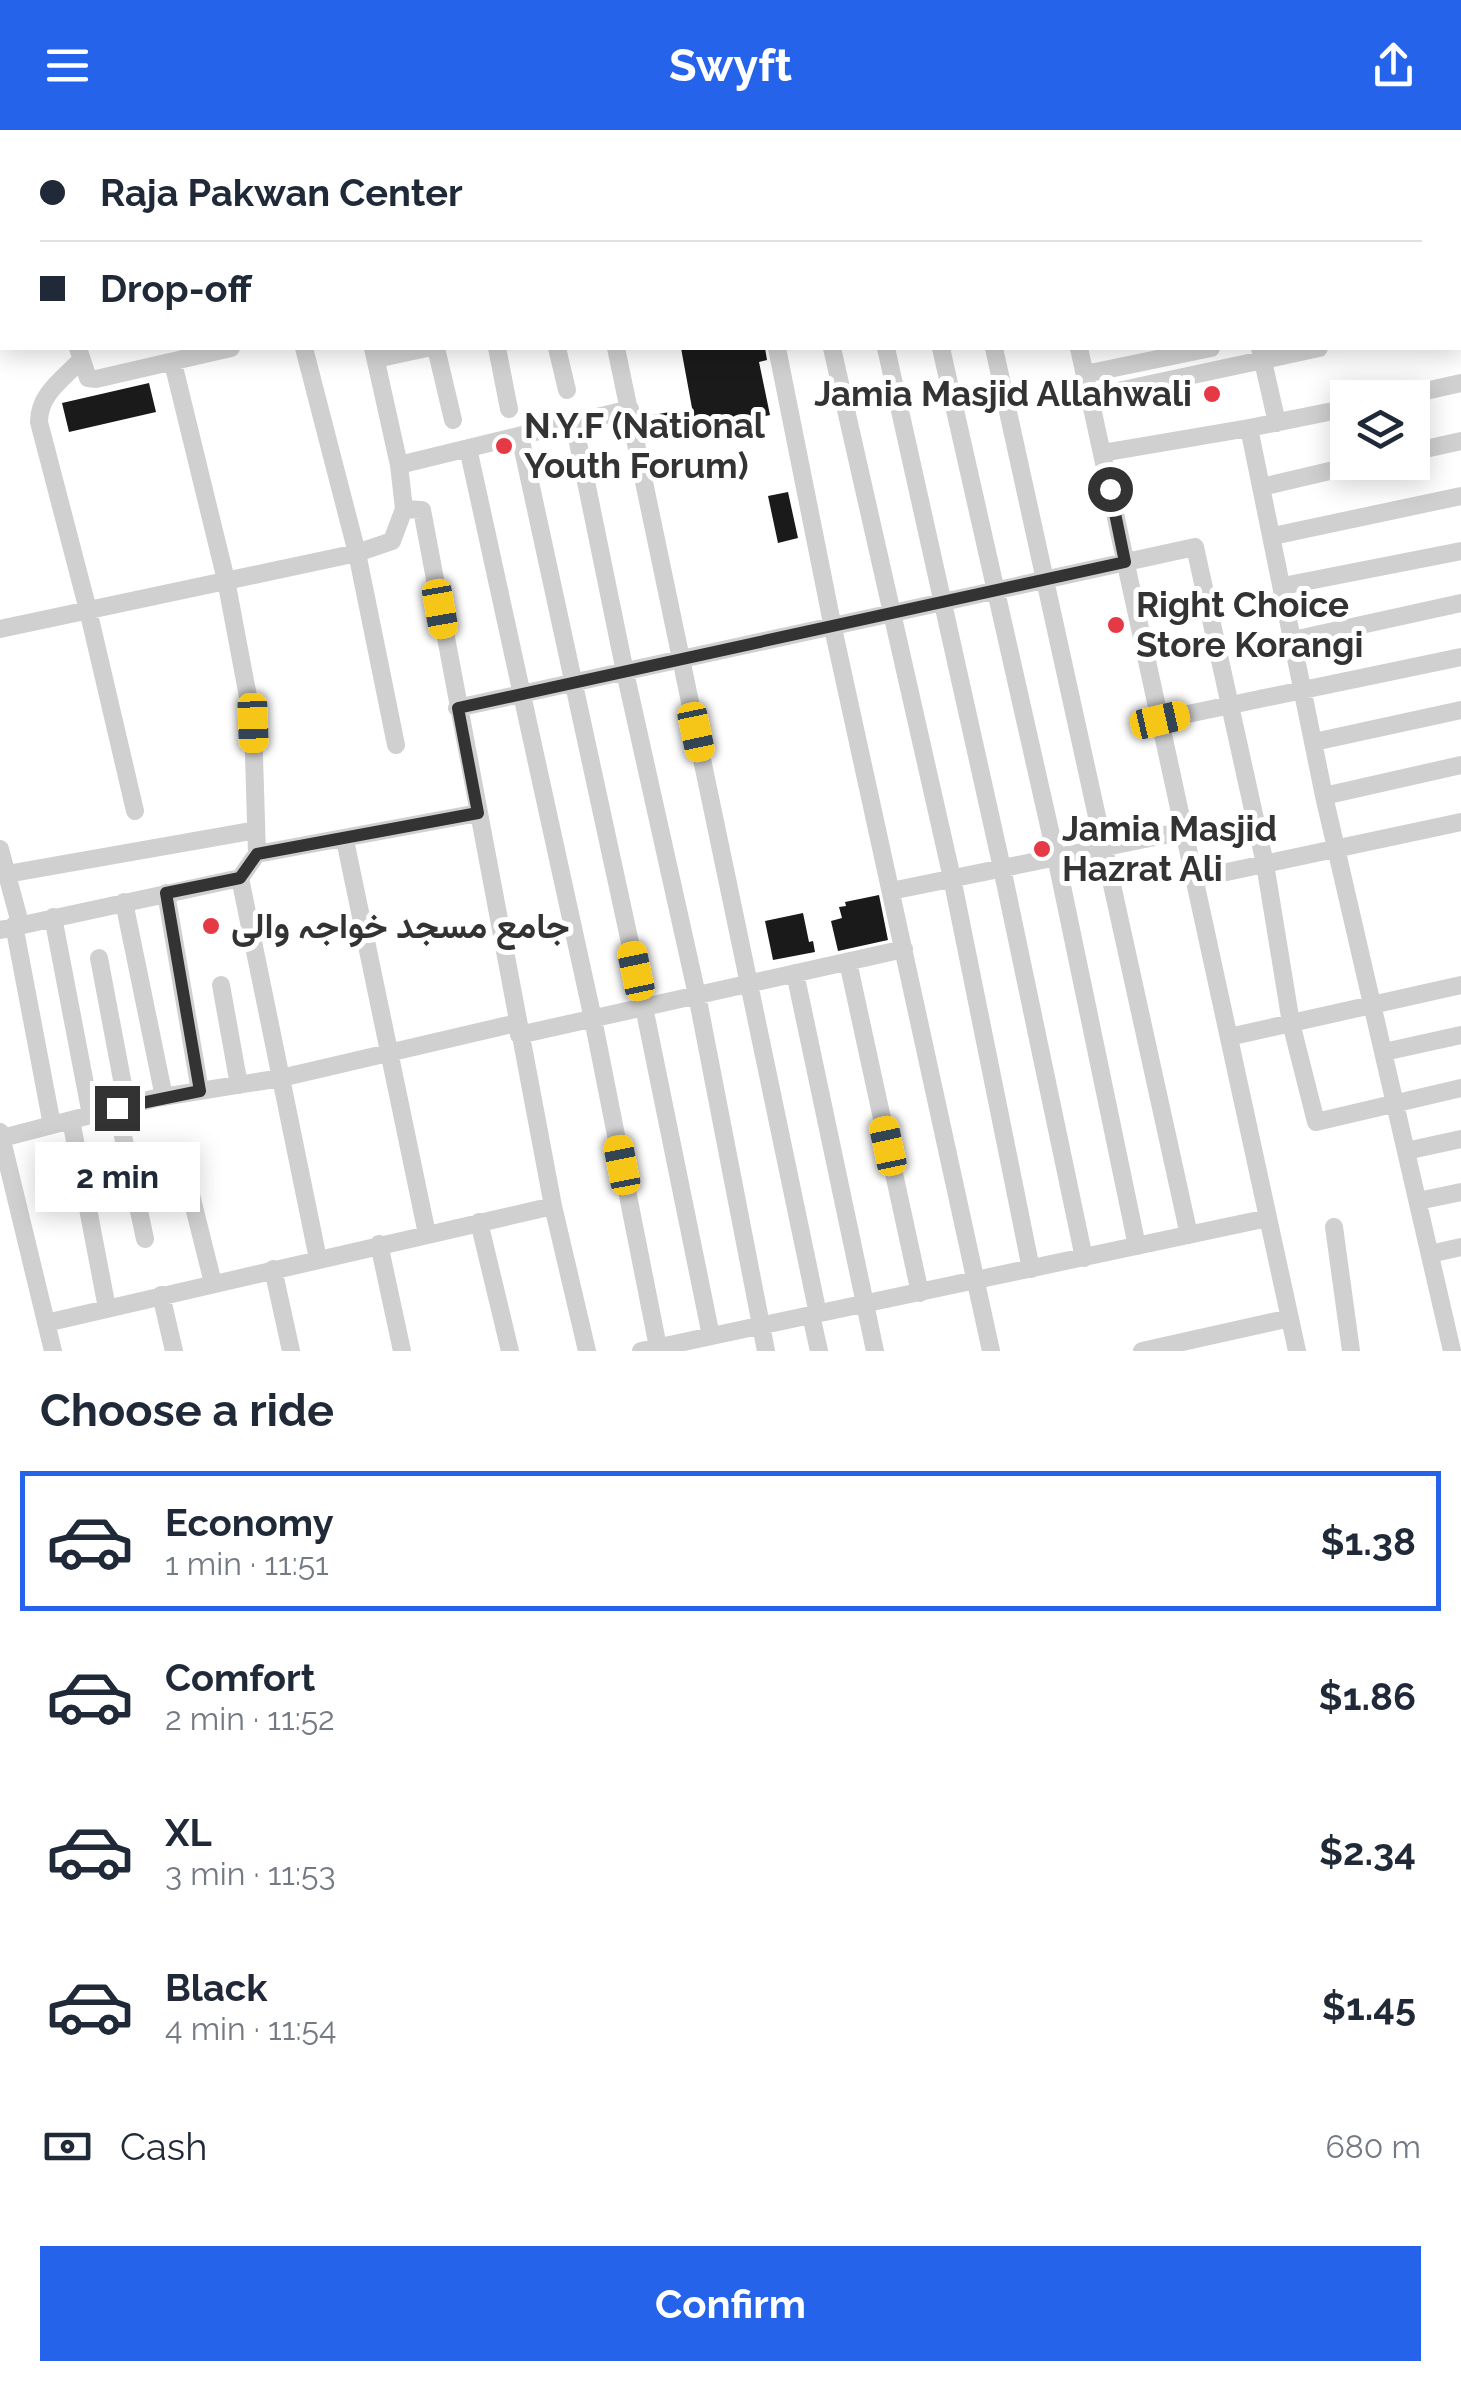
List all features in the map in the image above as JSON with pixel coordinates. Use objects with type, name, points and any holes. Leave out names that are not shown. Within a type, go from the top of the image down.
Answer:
[{"type":"street","points":[[79,354],[88,378],[96,379],[224,350]]},
{"type":"street","points":[[305,350],[357,553],[396,745]]},
{"type":"street","points":[[0,629],[357,553],[392,542],[404,508],[399,465],[374,353],[406,350]]},
{"type":"street","points":[[436,350],[453,420]]},
{"type":"street","points":[[497,350],[509,409]]},
{"type":"street","points":[[558,350],[566,390]]},
{"type":"street","points":[[616,350],[750,984],[819,1351]]},
{"type":"street","points":[[777,350],[991,1351]]},
{"type":"street","points":[[832,350],[952,878],[1031,1269]]},
{"type":"street","points":[[886,350],[1084,1258]]},
{"type":"street","points":[[941,350],[1056,858],[1138,1246]]},
{"type":"street","points":[[994,350],[1189,1235]]},
{"type":"street","points":[[1079,350],[1297,1351]]},
{"type":"street","points":[[1084,374],[1151,354],[1191,350]]},
{"type":"street","points":[[1090,398],[1261,354],[1300,350]]},
{"type":"street","points":[[79,354],[46,396],[40,422],[135,811]]},
{"type":"street","points":[[1261,354],[1278,423]]},
{"type":"street","points":[[11,926],[240,878],[257,854],[253,723],[226,580],[173,363]]},
{"type":"street","points":[[1430,390],[1461,383]]},
{"type":"street","points":[[399,465],[630,409]]},
{"type":"street","points":[[1102,452],[1330,412]]},
{"type":"street","points":[[574,423],[624,672],[697,995],[766,1351]]},
{"type":"street","points":[[1249,428],[1324,796],[1430,1254],[1451,1304],[1452,1351]]},
{"type":"street","points":[[520,436],[711,1336]]},
{"type":"street","points":[[1430,448],[1461,441]]},
{"type":"street","points":[[468,448],[593,1018],[649,1349],[1268,1218]]},
{"type":"street","points":[[1262,487],[1330,471]]},
{"type":"street","points":[[1273,536],[1461,496]]},
{"type":"street","points":[[404,508],[422,510],[552,1206],[588,1351]]},
{"type":"street","points":[[458,708],[1195,548],[1265,864],[1291,1023],[1316,1122],[1461,1088]]},
{"type":"street","points":[[1284,586],[1461,551]]},
{"type":"street","points":[[1293,640],[1461,603]]},
{"type":"street","points":[[1160,720],[1461,657]]},
{"type":"street","points":[[1314,742],[1461,710]]},
{"type":"street","points":[[1324,796],[1461,765]]},
{"type":"street","points":[[257,854],[478,813]]},
{"type":"street","points":[[1194,879],[1461,822]]},
{"type":"street","points":[[6,874],[256,830]]},
{"type":"street","points":[[892,891],[1184,831]]},
{"type":"street","points":[[344,840],[427,1234]]},
{"type":"street","points":[[0,850],[11,926],[52,1125]]},
{"type":"street","points":[[240,878],[318,1260]]},
{"type":"street","points":[[166,893],[200,1091]]},
{"type":"street","points":[[124,902],[164,1097]]},
{"type":"street","points":[[53,917],[91,1115]]},
{"type":"street","points":[[53,1351],[9,1211],[1,1135],[164,1097],[593,1018],[904,949]]},
{"type":"street","points":[[99,958],[146,1239]]},
{"type":"street","points":[[848,962],[920,1293]]},
{"type":"street","points":[[796,973],[875,1351]]},
{"type":"street","points":[[1229,1037],[1461,984]]},
{"type":"street","points":[[221,986],[238,1085]]},
{"type":"street","points":[[1384,1052],[1461,1035]]},
{"type":"street","points":[[72,1120],[107,1308]]},
{"type":"street","points":[[1406,1151],[1461,1138]]},
{"type":"street","points":[[182,1158],[213,1283]]},
{"type":"street","points":[[1418,1201],[1461,1192]]},
{"type":"street","points":[[46,1323],[552,1206]]},
{"type":"street","points":[[479,1222],[510,1351]]},
{"type":"street","points":[[1334,1228],[1351,1351]]},
{"type":"street","points":[[379,1244],[402,1351]]},
{"type":"street","points":[[1430,1254],[1461,1248]]},
{"type":"street","points":[[274,1270],[291,1351]]},
{"type":"street","points":[[161,1295],[174,1351]]},
{"type":"street","points":[[1152,1350],[1290,1318]]},
{"type":"building","points":[[681,350],[765,350],[767,360],[759,362],[770,415],[658,438],[653,415],[692,408]]},
{"type":"building","points":[[149,383],[156,412],[69,432],[62,403]]},
{"type":"building","points":[[788,492],[798,538],[778,543],[768,496]]},
{"type":"building","points":[[879,895],[888,940],[838,951],[831,921],[842,918],[839,907],[846,906],[845,902]]},
{"type":"building","points":[[803,913],[815,952],[773,960],[765,921]]},
{"type":"place","name":"Jamia Masjid Allahwali","points":[[1212,394]]},
{"type":"place","name":"N.Y.F (National Youth Forum)","points":[[504,446]]},
{"type":"place","name":"Right Choice Store Korangi","points":[[1116,625]]},
{"type":"place","name":"Jamia Masjid Hazrat Ali","points":[[1042,849]]},
{"type":"place","name":"جامع مسجد خواجہ والی","points":[[211,926]]},
{"type":"route","points":[[117,1108],[200,1091],[166,893],[240,878],[257,854],[478,813],[458,708],[1125,562],[1110,489]]}]
